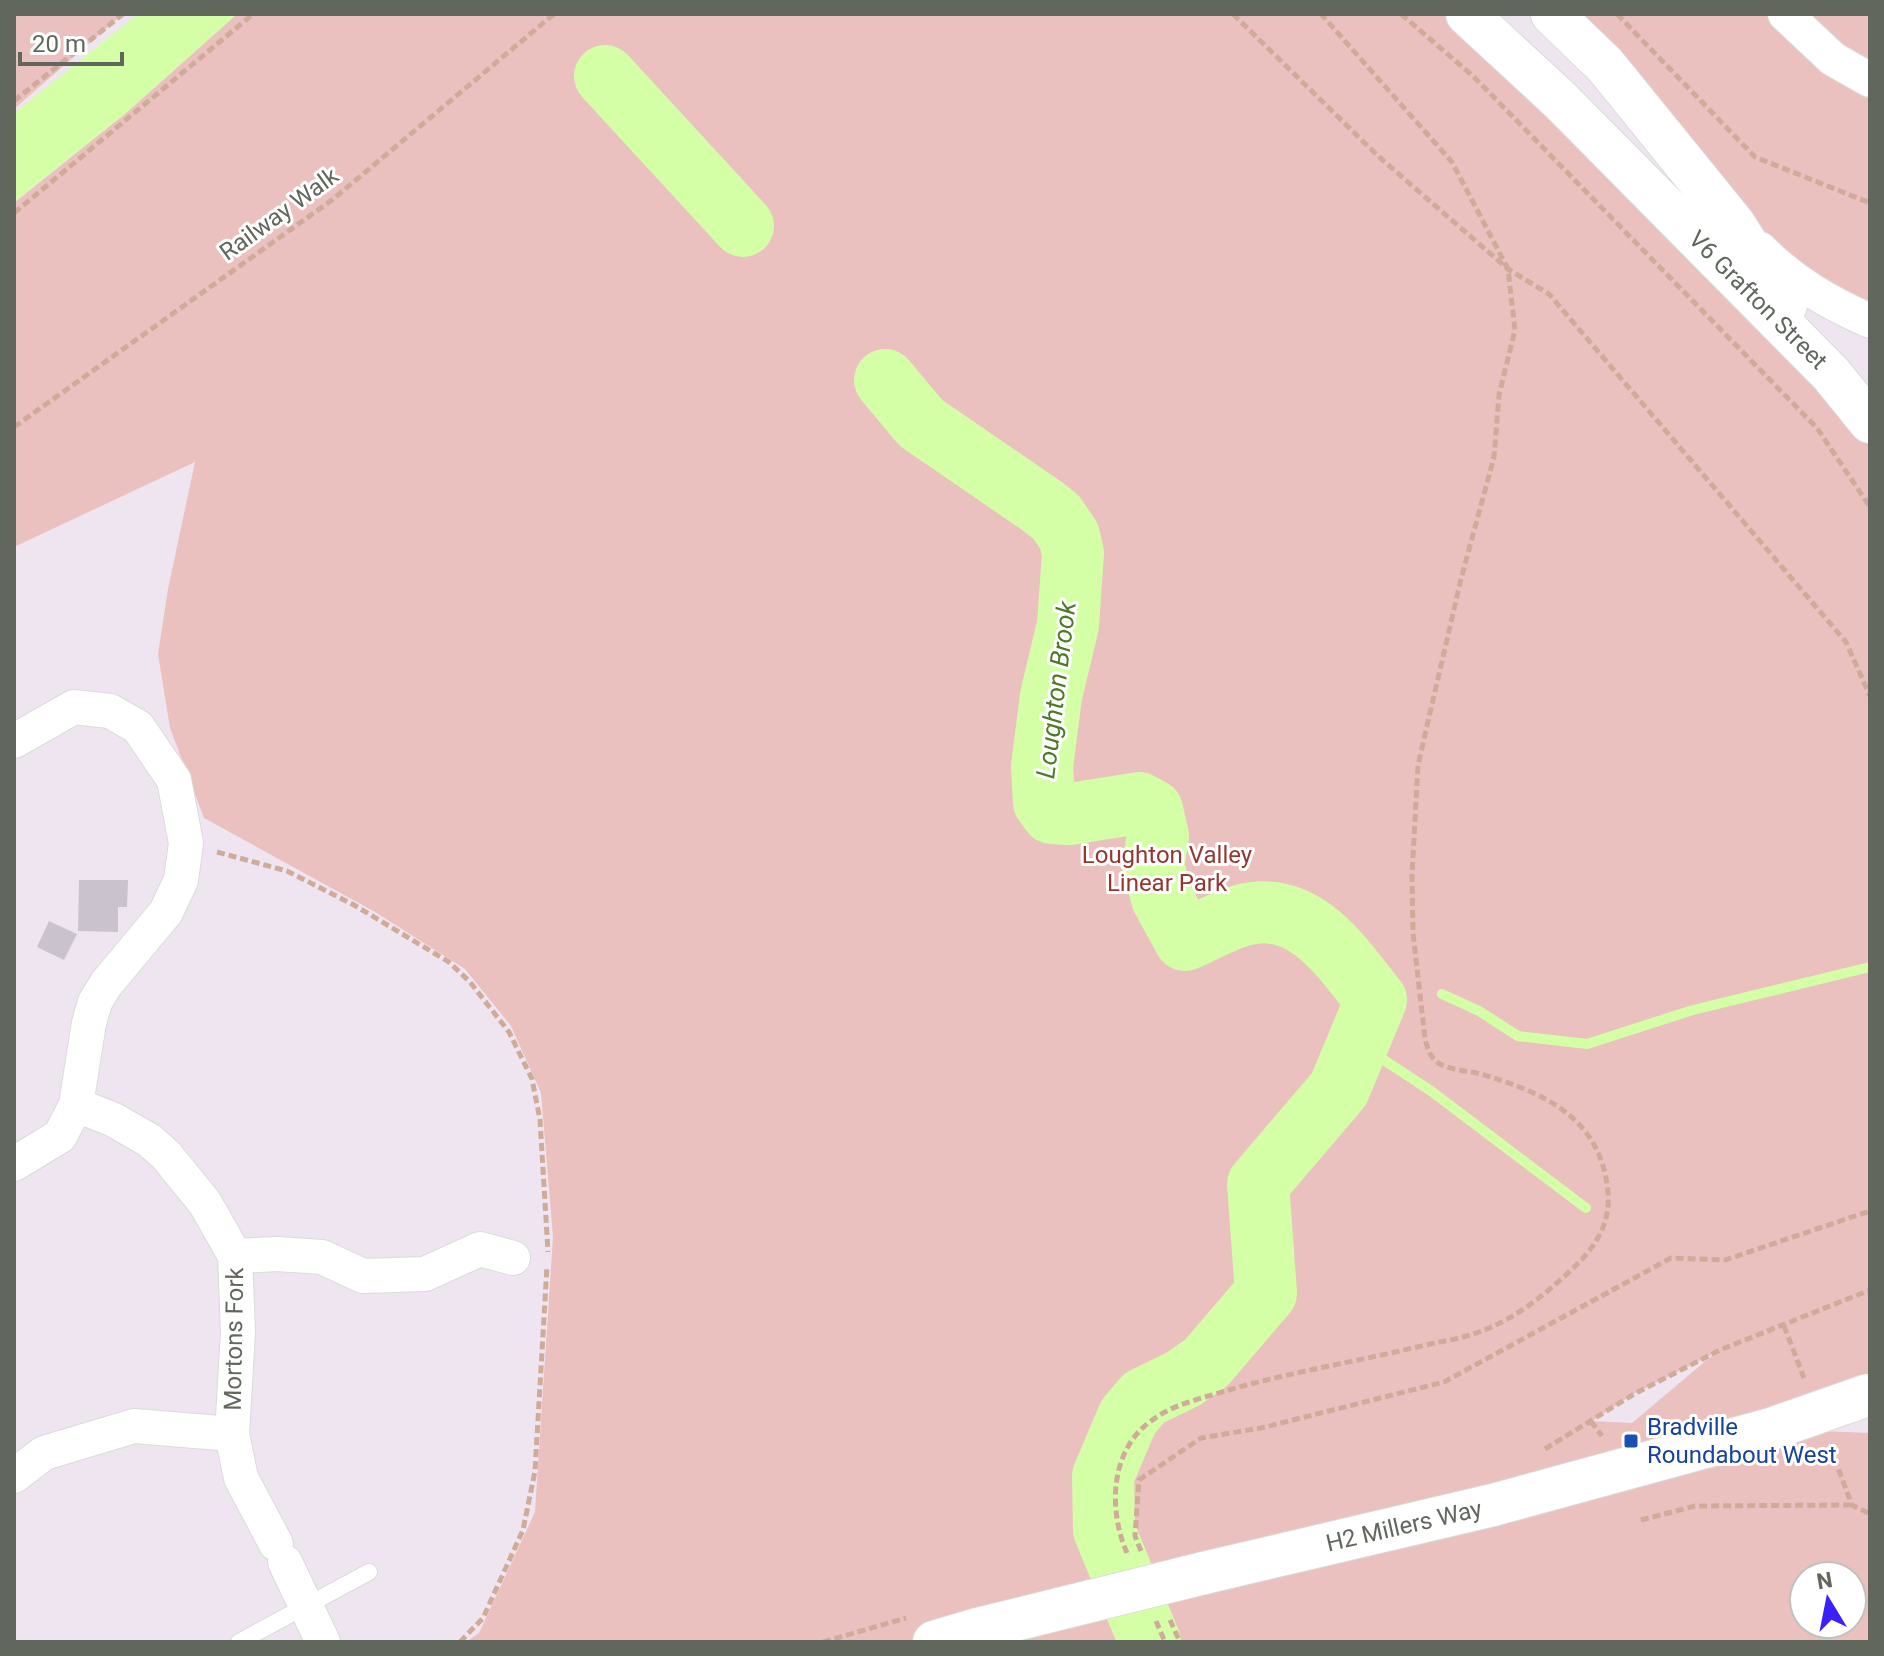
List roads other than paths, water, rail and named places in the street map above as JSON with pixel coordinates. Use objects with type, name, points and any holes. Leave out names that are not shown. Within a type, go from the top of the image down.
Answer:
[{"type":"street","name":"V6 Grafton Street","points":[[1467,14],[1561,101],[1831,374]]},
{"type":"street","name":"V6 Grafton Street","points":[[1552,14],[1605,65],[1734,224],[1831,374]]},
{"type":"street","points":[[1785,14],[1833,59],[1870,80]]},
{"type":"street","points":[[1734,224],[1781,270],[1829,303],[1870,321]]},
{"type":"street","points":[[1831,374],[1870,422]]},
{"type":"street","points":[[14,741],[74,707],[110,711],[138,727],[174,780],[186,843],[181,880],[166,912],[106,984],[95,1002],[76,1105],[60,1136],[14,1164]]},
{"type":"street","name":"Mortons Fork","points":[[76,1105],[112,1119],[149,1140],[166,1155],[205,1203],[235,1256],[238,1332],[232,1434],[241,1478],[323,1642]]},
{"type":"street","points":[[235,1256],[278,1254],[322,1257],[363,1276],[425,1274],[480,1249],[513,1258]]},
{"type":"street","name":"H2 Millers Way","points":[[921,1630],[978,1629],[1493,1505],[1771,1429],[1869,1394]]},
{"type":"street","points":[[14,1476],[44,1453],[134,1426],[232,1434]]},
{"type":"lane","points":[[239,1642],[369,1572]]},
{"type":"waterway","name":"Loughton Brook","points":[[605,76],[743,226]]},
{"type":"waterway","name":"Loughton Brook","points":[[885,380],[921,423],[1042,506],[1056,517],[1069,536],[1073,553],[1068,625],[1051,696],[1042,767],[1044,802],[1052,813],[1070,814],[1139,803],[1152,810],[1158,836],[1153,866],[1162,898],[1185,940],[1243,915],[1265,912],[1286,916],[1304,924],[1336,950],[1376,1000],[1339,1089],[1258,1184],[1266,1293],[1206,1363],[1183,1379],[1144,1398],[1128,1417],[1103,1476],[1104,1530],[1150,1642]]},
{"type":"waterway","points":[[1442,994],[1479,1011],[1518,1036],[1587,1044],[1693,1010],[1870,967]]},
{"type":"waterway","points":[[1358,1043],[1431,1091],[1586,1208]]},
{"type":"place","name":"Bradville Roundabout West","points":[[1631,1441]]},
{"type":"park label","name":"Loughton Valley Linear Park","points":[[1167,869]]}]
